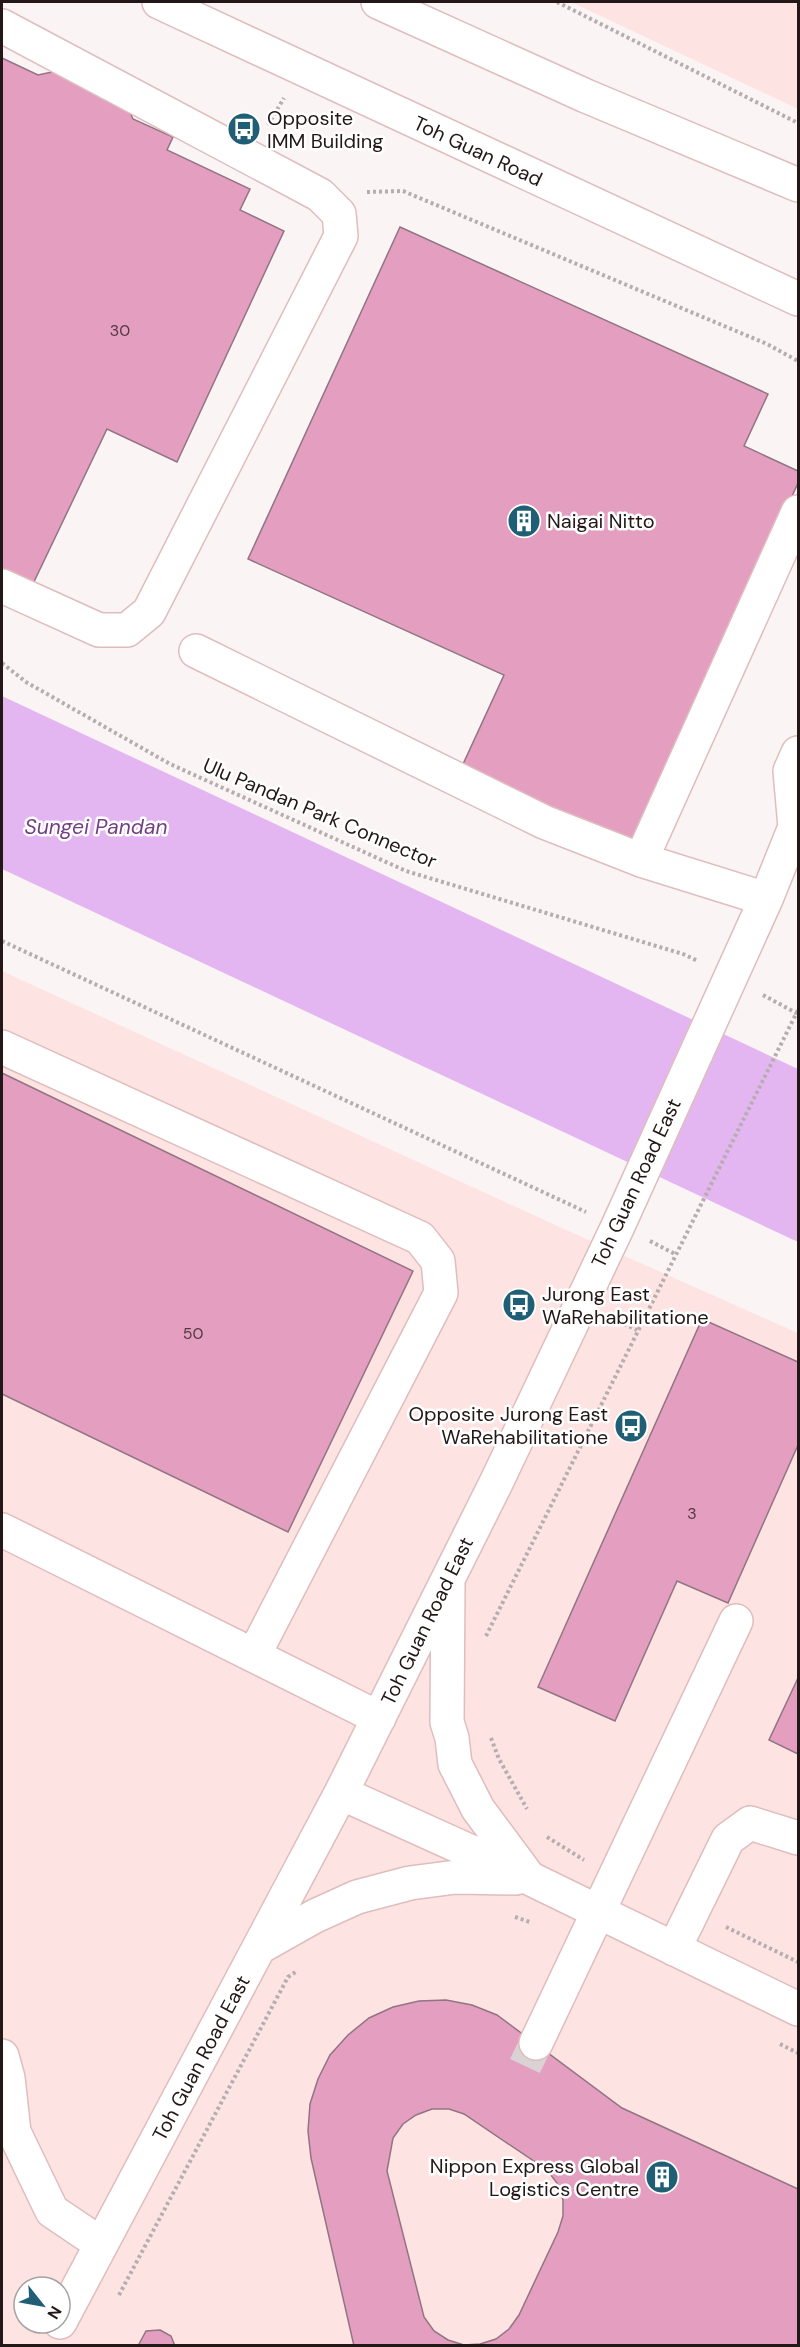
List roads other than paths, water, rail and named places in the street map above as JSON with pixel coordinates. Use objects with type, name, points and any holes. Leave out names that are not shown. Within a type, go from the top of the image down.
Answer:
[{"type":"street","name":"Toh Guan Road","points":[[159,2],[795,300]]},
{"type":"street","points":[[378,2],[586,96],[798,185]]},
{"type":"street","points":[[2,26],[320,195],[339,214],[341,236],[149,612],[127,630],[99,630],[2,586]]},
{"type":"street","points":[[641,860],[798,512]]},
{"type":"street","points":[[195,651],[544,822],[641,860],[766,899]]},
{"type":"street","name":"Toh Guan Road East","points":[[72,2300],[341,1793],[496,1483],[621,1217],[766,899],[797,825],[790,771],[798,753]]},
{"type":"street","points":[[2,1047],[420,1238],[438,1261],[441,1293],[254,1655]]},
{"type":"street","points":[[2,1530],[379,1718]]},
{"type":"street","points":[[448,1576],[447,1722],[452,1738],[455,1764],[478,1809],[529,1878]]},
{"type":"street","points":[[536,2043],[736,1621]]},
{"type":"street","points":[[341,1793],[529,1878],[798,2009]]},
{"type":"street","points":[[674,1949],[728,1839],[750,1822],[798,1838]]},
{"type":"street","points":[[260,1947],[315,1916],[357,1897],[410,1883],[456,1877],[529,1878]]},
{"type":"street","points":[[2,2056],[8,2078],[14,2132],[52,2211],[101,2244]]},
{"type":"water","name":"Sungei Pandan","points":[[2,696],[798,1069],[798,1242],[2,869]]},
{"type":"tunnel","points":[[525,2066],[536,2043]]},
{"type":"place","name":"Opposite IMM Building","points":[[244,129]]},
{"type":"place","name":"Naigai Nitto","points":[[524,521]]},
{"type":"place","name":"Jurong East WaRehabilitatione","points":[[519,1305]]},
{"type":"place","name":"Opposite Jurong East WaRehabilitatione","points":[[631,1426]]},
{"type":"place","name":"Nippon Express Global Logistics Centre","points":[[662,2177]]}]
